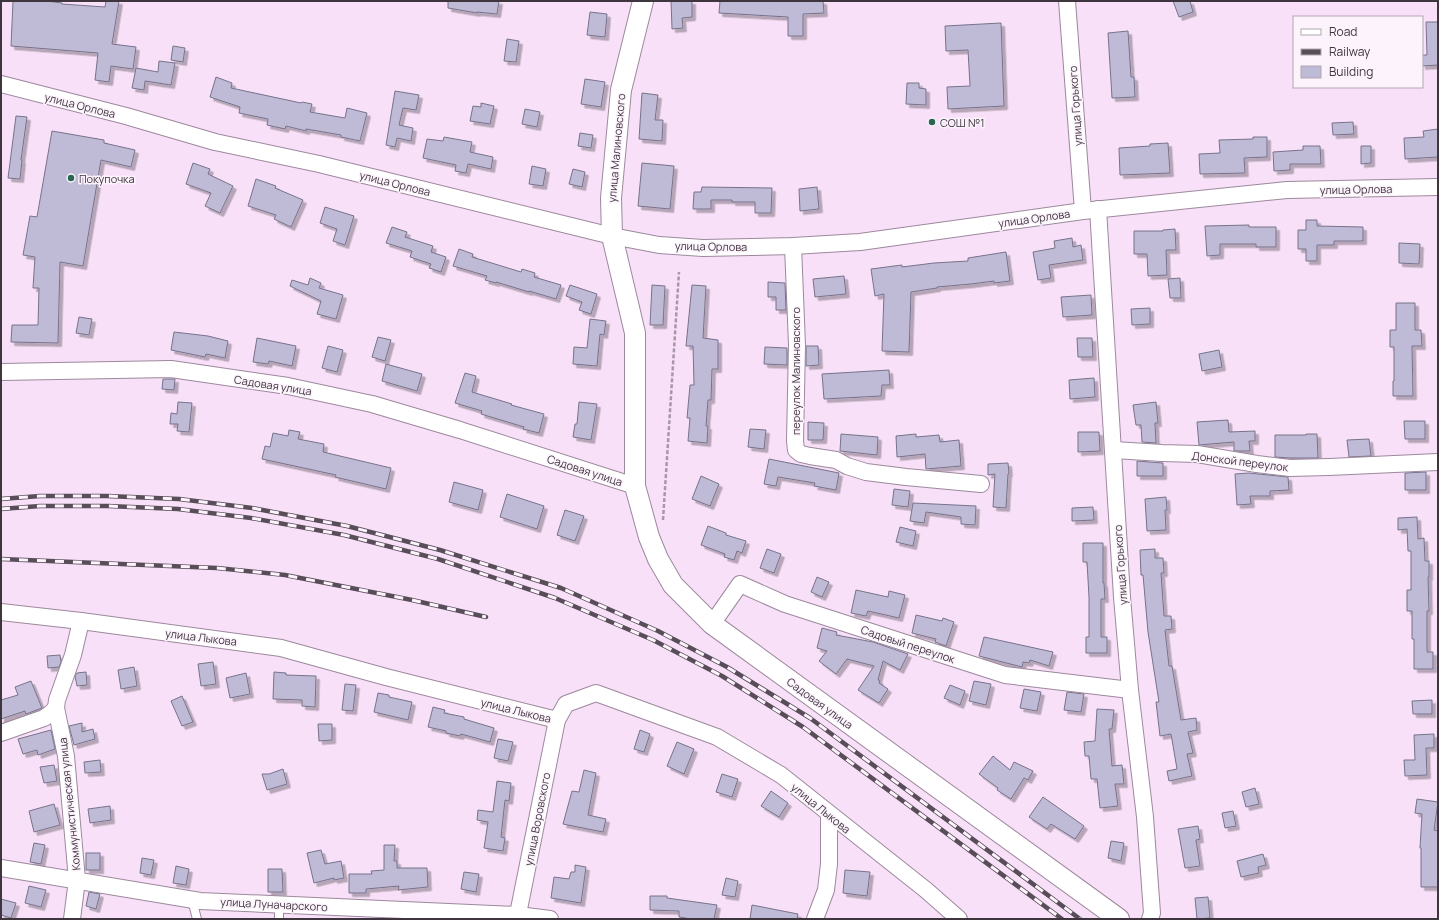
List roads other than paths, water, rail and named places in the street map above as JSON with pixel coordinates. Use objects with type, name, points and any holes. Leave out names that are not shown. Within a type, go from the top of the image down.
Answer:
[{"type":"street","name":"улица Малиновского","points":[[635,486],[636,333],[612,236],[611,198],[621,90],[643,1]]},
{"type":"street","name":"улица Горького","points":[[1067,1],[1114,450],[1122,597],[1130,690],[1145,817],[1152,913],[1150,919]]},
{"type":"street","name":"улица Орлова","points":[[1,84],[126,116],[215,142],[327,166],[612,236],[659,245],[703,248],[793,246],[860,242],[1090,210],[1287,190],[1438,187]]},
{"type":"street","name":"переулок Малиновского","points":[[793,246],[797,345],[796,450],[801,454],[836,460],[847,466],[866,472],[981,484]]},
{"type":"street","name":"Садовая улица","points":[[1,372],[171,370],[288,386],[372,404],[460,430],[635,486],[649,537],[658,559],[673,585],[712,624],[1118,919]]},
{"type":"street","name":"Донской переулок","points":[[1114,450],[1197,454],[1290,468],[1351,467],[1438,462]]},
{"type":"street","name":"Садовый переулок","points":[[712,624],[740,584],[784,604],[1005,675],[1130,690]]},
{"type":"street","name":"улица Лыкова","points":[[1,612],[281,648],[386,677],[557,720],[566,704],[596,693],[717,737],[781,776],[926,890],[959,919]]},
{"type":"street","name":"Коммунистическая улица","points":[[72,919],[77,880],[66,756],[56,708],[57,700],[73,655],[80,621]]},
{"type":"street","points":[[1,733],[44,718],[56,708]]},
{"type":"street","name":"улица Воровского","points":[[517,917],[557,720]]},
{"type":"street","points":[[815,919],[826,890],[829,864],[829,814]]},
{"type":"street","name":"улица Луначарского","points":[[1,868],[192,900],[279,912],[550,919]]},
{"type":"lane","points":[[192,900],[197,919]]},
{"type":"railway","points":[[1,499],[40,496],[107,496],[179,499],[252,508],[347,526],[440,550],[561,588],[658,631],[727,667],[810,718],[1080,919]]},
{"type":"railway","points":[[1,509],[40,506],[108,506],[178,509],[251,518],[344,535],[438,559],[555,598],[653,640],[722,676],[803,727],[1062,919]]},
{"type":"railway","points":[[1,559],[217,568],[285,575],[412,600],[486,617]]},
{"type":"place","name":"СОШ №1","points":[[932,122]]},
{"type":"place","name":"Покупочка","points":[[71,178]]}]
